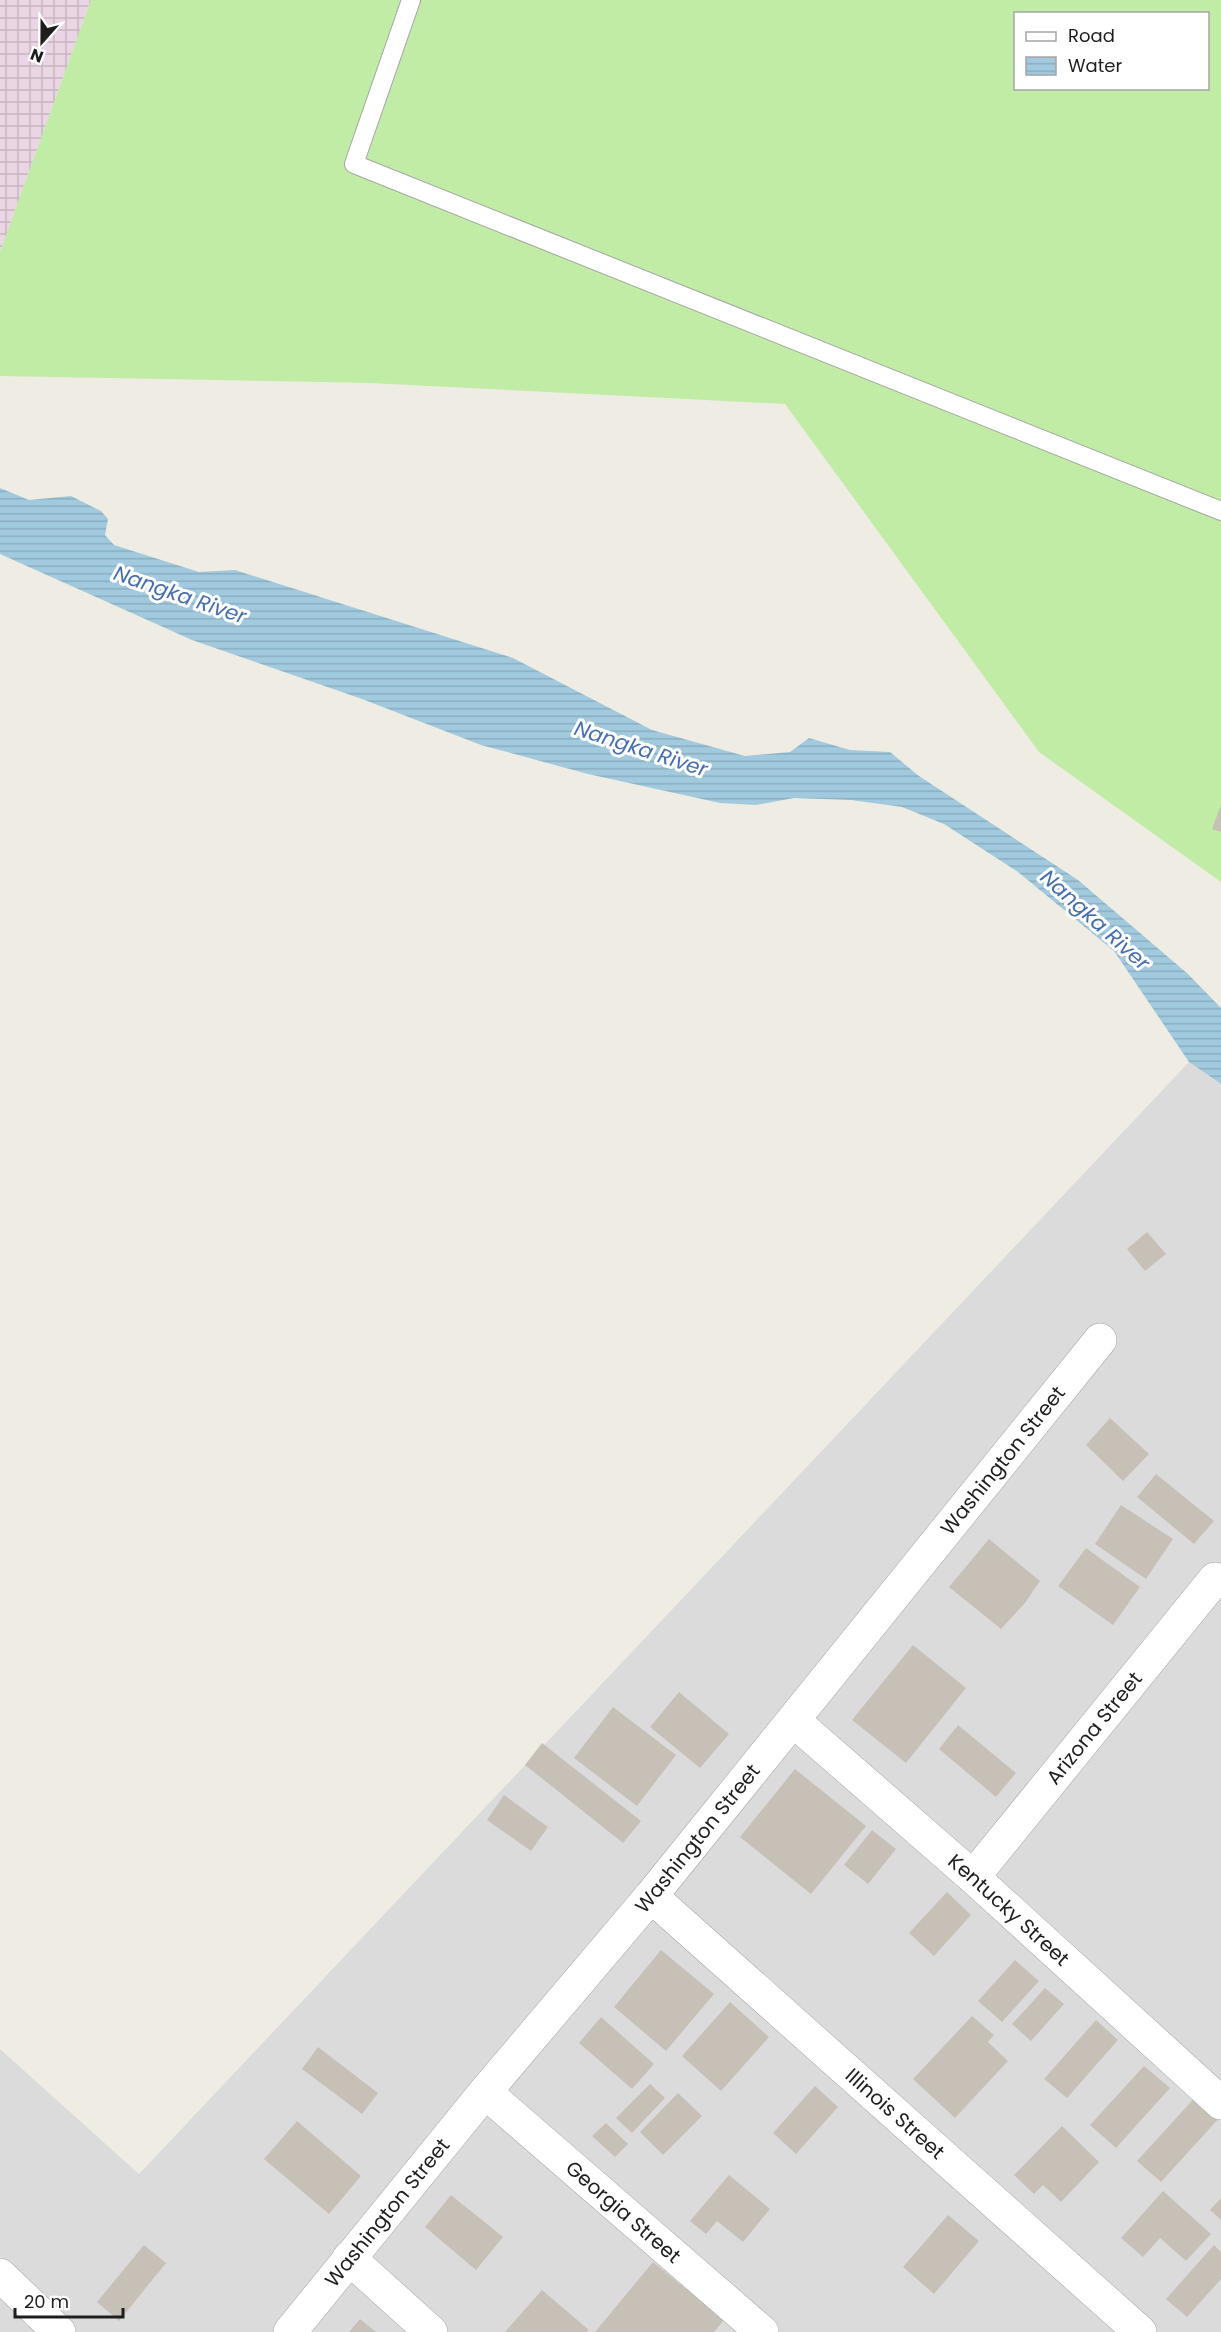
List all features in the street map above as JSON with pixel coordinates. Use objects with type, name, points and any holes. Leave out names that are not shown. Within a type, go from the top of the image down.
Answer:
[{"type":"street","name":"Washington Street","points":[[290,2332],[485,2092],[651,1896],[794,1721],[1100,1340]]},
{"type":"street","name":"Arizona Street","points":[[973,1876],[1215,1579]]},
{"type":"street","name":"Kentucky Street","points":[[794,1721],[973,1876],[1221,2103]]},
{"type":"street","name":"Illinois Street","points":[[651,1896],[1140,2332]]},
{"type":"street","name":"Georgia Street","points":[[485,2092],[762,2332]]},
{"type":"street","points":[[349,2258],[431,2332]]},
{"type":"street","points":[[0,2275],[59,2332]]},
{"type":"lane","points":[[411,0],[354,164],[1221,511]]},
{"type":"shaded area","points":[[0,0],[91,0],[0,252]]},
{"type":"shaded area","points":[[1189,1062],[1221,1084],[1221,2332],[0,2332],[0,2049],[139,2174]]},
{"type":"green space","points":[[91,0],[1221,0],[1221,882],[1039,752],[785,404],[370,383],[0,376],[0,252]]},
{"type":"water","name":"Nangka River","points":[[0,488],[29,500],[71,496],[101,511],[108,519],[105,535],[114,545],[199,572],[235,570],[513,658],[652,730],[745,756],[790,752],[809,738],[850,750],[890,752],[919,776],[1078,880],[1188,974],[1221,1008],[1221,1084],[1189,1062],[1114,951],[1018,872],[944,824],[902,807],[851,800],[794,798],[756,805],[720,803],[588,774],[481,745],[362,699],[192,640],[0,554]]},
{"type":"building","points":[[1221,805],[1221,832],[1212,829]]},
{"type":"building","points":[[1147,1232],[1166,1254],[1145,1271],[1127,1249]]},
{"type":"building","points":[[1110,1418],[1149,1454],[1123,1481],[1086,1445]]},
{"type":"building","points":[[1156,1474],[1214,1521],[1194,1544],[1137,1497]]},
{"type":"building","points":[[1121,1505],[1173,1539],[1146,1579],[1095,1544]]},
{"type":"building","points":[[989,1539],[1040,1581],[1025,1603],[1001,1629],[949,1587]]},
{"type":"building","points":[[1086,1548],[1140,1587],[1113,1625],[1058,1586]]},
{"type":"building","points":[[913,1645],[966,1688],[906,1763],[852,1720]]},
{"type":"building","points":[[679,1692],[729,1734],[700,1768],[650,1727]]},
{"type":"building","points":[[613,1707],[676,1755],[637,1806],[574,1758]]},
{"type":"building","points":[[958,1725],[1016,1773],[996,1797],[939,1749]]},
{"type":"building","points":[[542,1743],[641,1821],[623,1843],[525,1765]]},
{"type":"building","points":[[795,1769],[866,1826],[811,1894],[740,1837]]},
{"type":"building","points":[[504,1795],[548,1827],[531,1851],[487,1820]]},
{"type":"building","points":[[872,1830],[896,1849],[868,1884],[844,1865]]},
{"type":"building","points":[[947,1892],[971,1915],[934,1956],[909,1933]]},
{"type":"building","points":[[661,1950],[714,1994],[666,2051],[614,2007]]},
{"type":"building","points":[[1015,1960],[1039,1981],[1002,2022],[978,2001]]},
{"type":"building","points":[[1045,1988],[1064,2004],[1031,2041],[1012,2024]]},
{"type":"building","points":[[730,2002],[769,2037],[721,2091],[682,2056]]},
{"type":"building","points":[[972,2016],[994,2035],[988,2042],[1008,2061],[955,2118],[913,2079]]},
{"type":"building","points":[[601,2017],[654,2064],[632,2089],[579,2043]]},
{"type":"building","points":[[1096,2020],[1118,2040],[1067,2098],[1044,2079]]},
{"type":"building","points":[[318,2047],[378,2093],[362,2114],[302,2069]]},
{"type":"building","points":[[1144,2066],[1170,2088],[1116,2148],[1090,2125]]},
{"type":"building","points":[[650,2084],[665,2098],[632,2133],[616,2118]]},
{"type":"building","points":[[815,2086],[838,2107],[796,2154],[773,2133]]},
{"type":"building","points":[[1200,2092],[1221,2116],[1161,2182],[1137,2161]]},
{"type":"building","points":[[678,2093],[702,2116],[663,2155],[640,2132]]},
{"type":"building","points":[[297,2121],[361,2176],[329,2214],[264,2159]]},
{"type":"building","points":[[606,2123],[628,2144],[615,2157],[592,2136]]},
{"type":"building","points":[[1062,2126],[1099,2162],[1061,2202],[1043,2185],[1034,2194],[1014,2175]]},
{"type":"building","points":[[729,2175],[770,2209],[743,2242],[717,2221],[706,2234],[690,2221]]},
{"type":"building","points":[[1163,2191],[1211,2234],[1186,2261],[1160,2238],[1143,2257],[1121,2238]]},
{"type":"building","points":[[451,2195],[503,2237],[476,2270],[425,2227]]},
{"type":"building","points":[[1221,2198],[1221,2220],[1210,2210]]},
{"type":"building","points":[[948,2215],[979,2241],[934,2294],[903,2267]]},
{"type":"building","points":[[144,2245],[166,2263],[119,2321],[97,2302]]},
{"type":"building","points":[[1214,2245],[1221,2252],[1221,2279],[1187,2317],[1166,2299]]},
{"type":"building","points":[[653,2262],[724,2320],[714,2332],[595,2332]]},
{"type":"building","points":[[542,2290],[589,2330],[587,2332],[505,2332]]},
{"type":"building","points":[[360,2319],[376,2332],[349,2332]]}]
